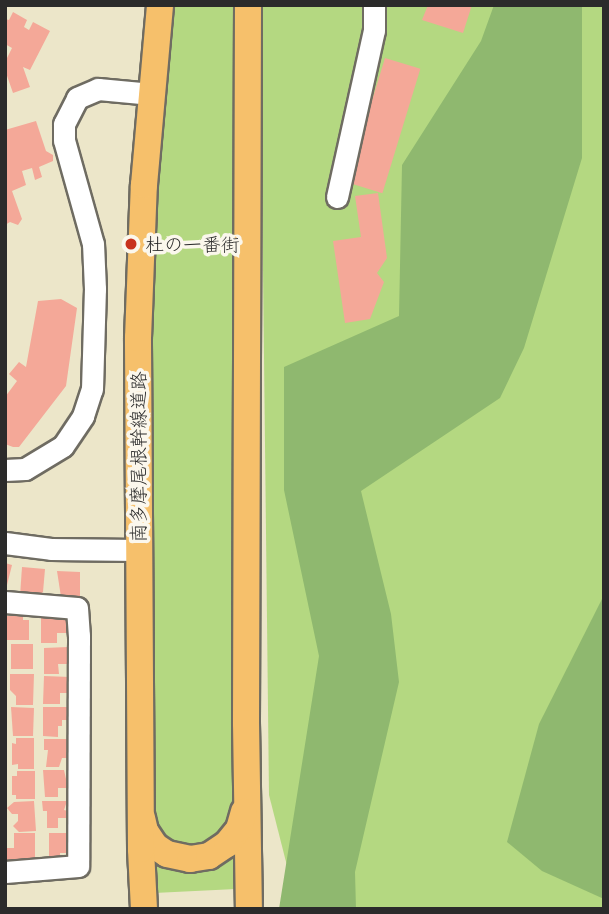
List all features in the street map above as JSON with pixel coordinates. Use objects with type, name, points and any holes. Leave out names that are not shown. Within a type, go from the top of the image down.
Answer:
[{"type":"main road","name":"南多摩尾根幹線道路","points":[[144,909],[140,813],[138,338],[144,185],[160,5]]},
{"type":"main road","points":[[248,5],[249,909]]},
{"type":"main road","points":[[140,813],[145,831],[155,845],[167,854],[190,859],[209,856],[227,845],[239,829],[247,804]]},
{"type":"street","points":[[337,197],[373,30],[374,5]]},
{"type":"street","points":[[5,470],[25,468],[63,446],[83,416],[92,389],[95,289],[93,244],[64,140],[64,124],[77,98],[98,89],[152,94]]},
{"type":"street","points":[[5,543],[51,549],[138,550]]},
{"type":"street","points":[[5,603],[77,608],[79,636],[78,866],[5,872]]},
{"type":"green space","points":[[167,5],[239,5],[241,18],[234,804],[231,820],[212,844],[179,848],[153,828],[146,333]]},
{"type":"green space","points":[[260,5],[604,5],[604,909],[298,909],[269,795]]},
{"type":"green space","points":[[494,5],[582,5],[582,158],[524,348],[500,398],[361,491],[391,614],[399,682],[355,872],[356,909],[279,909],[319,656],[284,490],[284,367],[399,316],[402,165],[481,41]]},
{"type":"green space","points":[[604,595],[604,899],[542,871],[507,842],[539,724]]},
{"type":"green space","points":[[237,838],[236,889],[154,893],[152,852]]},
{"type":"building","points":[[428,5],[472,5],[463,33],[422,20]]},
{"type":"building","points":[[13,12],[27,20],[24,27],[29,30],[33,22],[50,31],[30,70],[23,67],[30,87],[13,93],[5,70],[5,62],[12,48],[5,44],[5,19],[9,20]]},
{"type":"building","points":[[385,58],[420,69],[382,193],[347,182]]},
{"type":"building","points":[[36,121],[46,151],[53,155],[53,161],[39,167],[42,177],[35,180],[32,168],[22,171],[26,185],[12,191],[22,219],[18,225],[10,222],[5,225],[5,130]]},
{"type":"building","points":[[378,193],[387,258],[377,273],[384,282],[370,319],[345,323],[333,241],[361,237],[355,196]]},
{"type":"building","points":[[61,299],[77,308],[66,386],[19,447],[13,447],[5,444],[5,397],[17,381],[9,374],[19,362],[26,367],[38,301]]},
{"type":"building","points":[[5,563],[12,565],[6,589],[5,589]]},
{"type":"building","points":[[22,567],[45,569],[43,592],[37,597],[20,596]]},
{"type":"building","points":[[57,571],[80,572],[80,597],[61,597]]},
{"type":"building","points":[[5,616],[23,616],[23,620],[29,620],[29,640],[5,640]]},
{"type":"building","points":[[66,616],[67,633],[57,633],[57,643],[41,643],[41,617]]},
{"type":"building","points":[[11,644],[33,644],[33,669],[11,669]]},
{"type":"building","points":[[68,647],[69,664],[58,664],[59,674],[44,674],[44,648]]},
{"type":"building","points":[[10,674],[34,674],[33,705],[16,705],[16,696],[10,690]]},
{"type":"building","points":[[44,676],[70,677],[70,693],[60,693],[60,704],[43,704]]},
{"type":"building","points":[[11,707],[34,708],[33,736],[13,736]]},
{"type":"building","points":[[43,707],[70,707],[70,720],[62,720],[62,726],[58,726],[58,737],[43,736]]},
{"type":"building","points":[[16,738],[34,738],[34,769],[18,769],[18,764],[12,765],[12,743],[16,744]]},
{"type":"building","points":[[44,739],[70,739],[70,758],[62,758],[59,767],[46,767],[48,750],[44,750]]},
{"type":"building","points":[[43,770],[64,770],[68,788],[58,788],[58,797],[45,797]]},
{"type":"building","points":[[17,771],[35,771],[35,799],[16,799],[16,795],[12,795],[12,776],[17,776]]},
{"type":"building","points":[[34,801],[36,831],[19,832],[13,826],[18,821],[18,814],[12,814],[7,808],[14,802]]},
{"type":"building","points":[[42,801],[67,801],[64,810],[68,811],[68,818],[58,818],[58,828],[47,828],[47,811],[43,811]]},
{"type":"building","points":[[14,833],[35,833],[35,862],[7,860],[7,848],[14,848]]},
{"type":"building","points":[[49,833],[68,833],[68,853],[60,853],[60,859],[49,859]]},
{"type":"place","name":"杜の一番街","points":[[131,244]]}]
